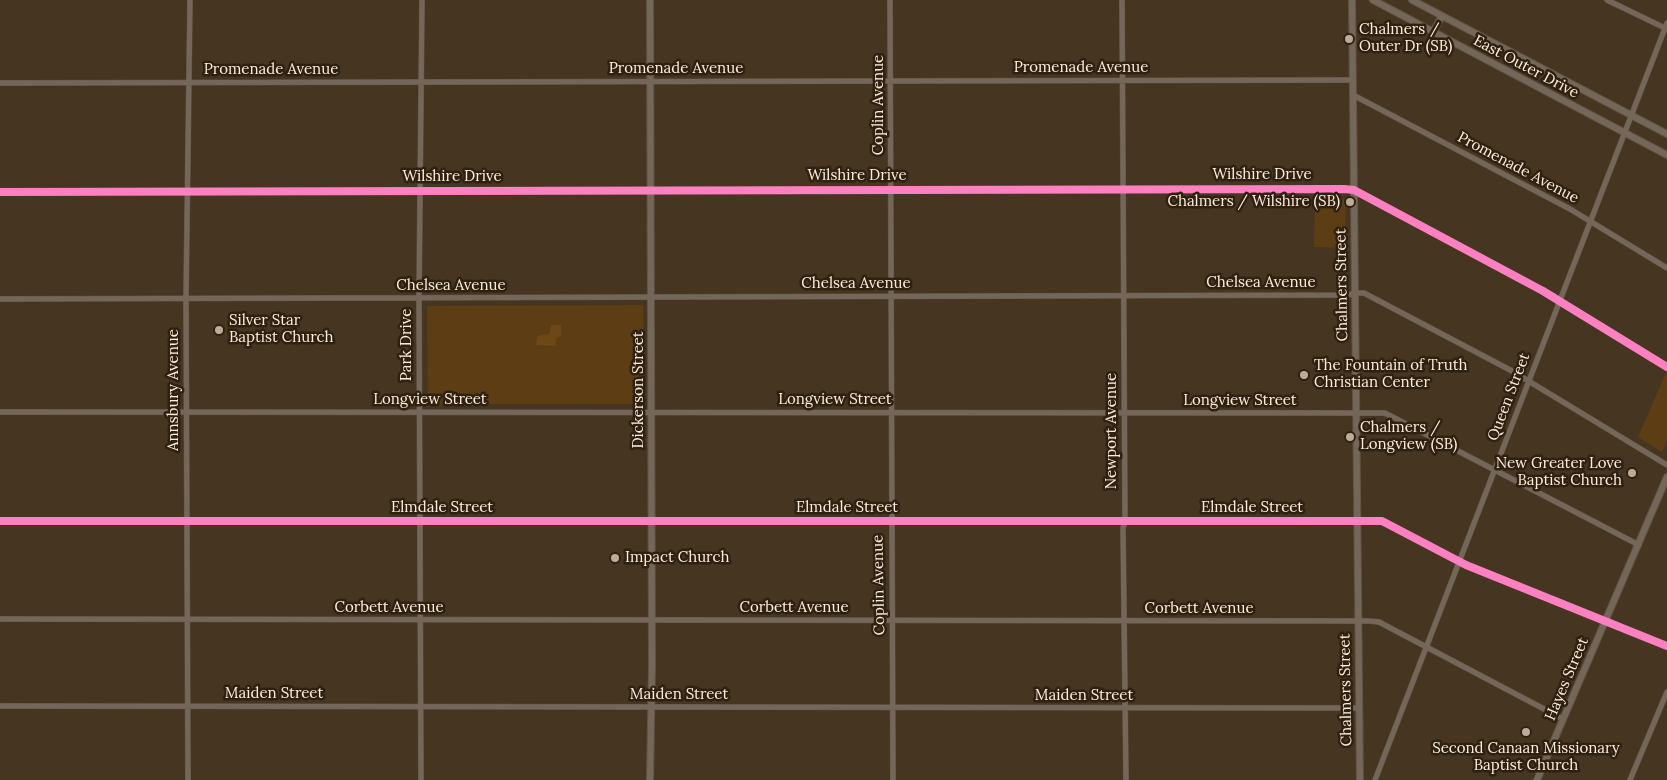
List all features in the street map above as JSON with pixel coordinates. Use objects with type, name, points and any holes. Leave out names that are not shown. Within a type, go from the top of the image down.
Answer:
[{"type":"street","name":"Annsbury Avenue","points":[[188,780],[186,299],[190,0]]},
{"type":"street","name":"Park Drive","points":[[421,780],[419,298],[422,0]]},
{"type":"street","name":"Dickerson Street","points":[[650,0],[652,521],[650,780]]},
{"type":"street","name":"Coplin Avenue","points":[[890,0],[893,780]]},
{"type":"street","name":"Newport Avenue","points":[[1122,0],[1124,80],[1125,522],[1123,528],[1126,780]]},
{"type":"street","name":"Chalmers Street","points":[[1352,0],[1360,780]]},
{"type":"street","name":"East Outer Drive","points":[[1373,0],[1667,155]]},
{"type":"street","name":"East Outer Drive","points":[[1412,0],[1667,134]]},
{"type":"street","points":[[1607,0],[1666,26]]},
{"type":"street","points":[[1433,32],[1442,16]]},
{"type":"street","name":"Queen Street","points":[[1375,780],[1666,26]]},
{"type":"street","name":"Promenade Avenue","points":[[0,83],[1353,80]]},
{"type":"street","name":"Promenade Avenue","points":[[1353,95],[1590,221],[1667,268]]},
{"type":"street","name":"Wilshire Drive","points":[[0,192],[1354,190],[1362,196],[1559,300],[1667,367]]},
{"type":"street","name":"Chelsea Avenue","points":[[0,299],[1348,296],[1355,293],[1364,293],[1528,381],[1667,465]]},
{"type":"street","name":"Longview Street","points":[[0,412],[1385,413],[1639,545]]},
{"type":"street","name":"Hayes Street","points":[[1538,780],[1667,477]]},
{"type":"street","name":"Elmdale Street","points":[[0,521],[1386,522],[1459,561],[1667,646]]},
{"type":"street","name":"Corbett Avenue","points":[[0,619],[1368,621],[1379,622],[1564,719]]},
{"type":"street","points":[[1630,780],[1667,692]]},
{"type":"street","name":"Maiden Street","points":[[0,706],[1359,708]]},
{"type":"shaded area","points":[[1315,199],[1346,199],[1345,248],[1314,247]]},
{"type":"shaded area","points":[[643,305],[643,404],[428,404],[427,306]]},
{"type":"shaded area","points":[[551,325],[561,325],[561,336],[556,338],[556,346],[536,345],[537,336],[549,334]]},
{"type":"shaded area","points":[[1665,375],[1667,376],[1667,441],[1662,452],[1638,437]]},
{"type":"cycle path","points":[[0,192],[1354,190],[1543,291],[1667,367]]},
{"type":"cycle path","points":[[0,521],[1382,521],[1466,565],[1667,646]]},
{"type":"place","name":"Chalmers / Outer Dr (SB)","points":[[1349,39]]},
{"type":"place","name":"Chalmers / Wilshire (SB)","points":[[1350,202]]},
{"type":"place","name":"Silver Star Baptist Church","points":[[219,330]]},
{"type":"place","name":"The Fountain of Truth Christian Center","points":[[1304,375]]},
{"type":"place","name":"Chalmers / Longview (SB)","points":[[1350,437]]},
{"type":"place","name":"New Greater Love Baptist Church","points":[[1632,473]]},
{"type":"place","name":"Impact Church","points":[[615,558]]},
{"type":"place","name":"Second Canaan Missionary Baptist Church","points":[[1526,732]]}]
